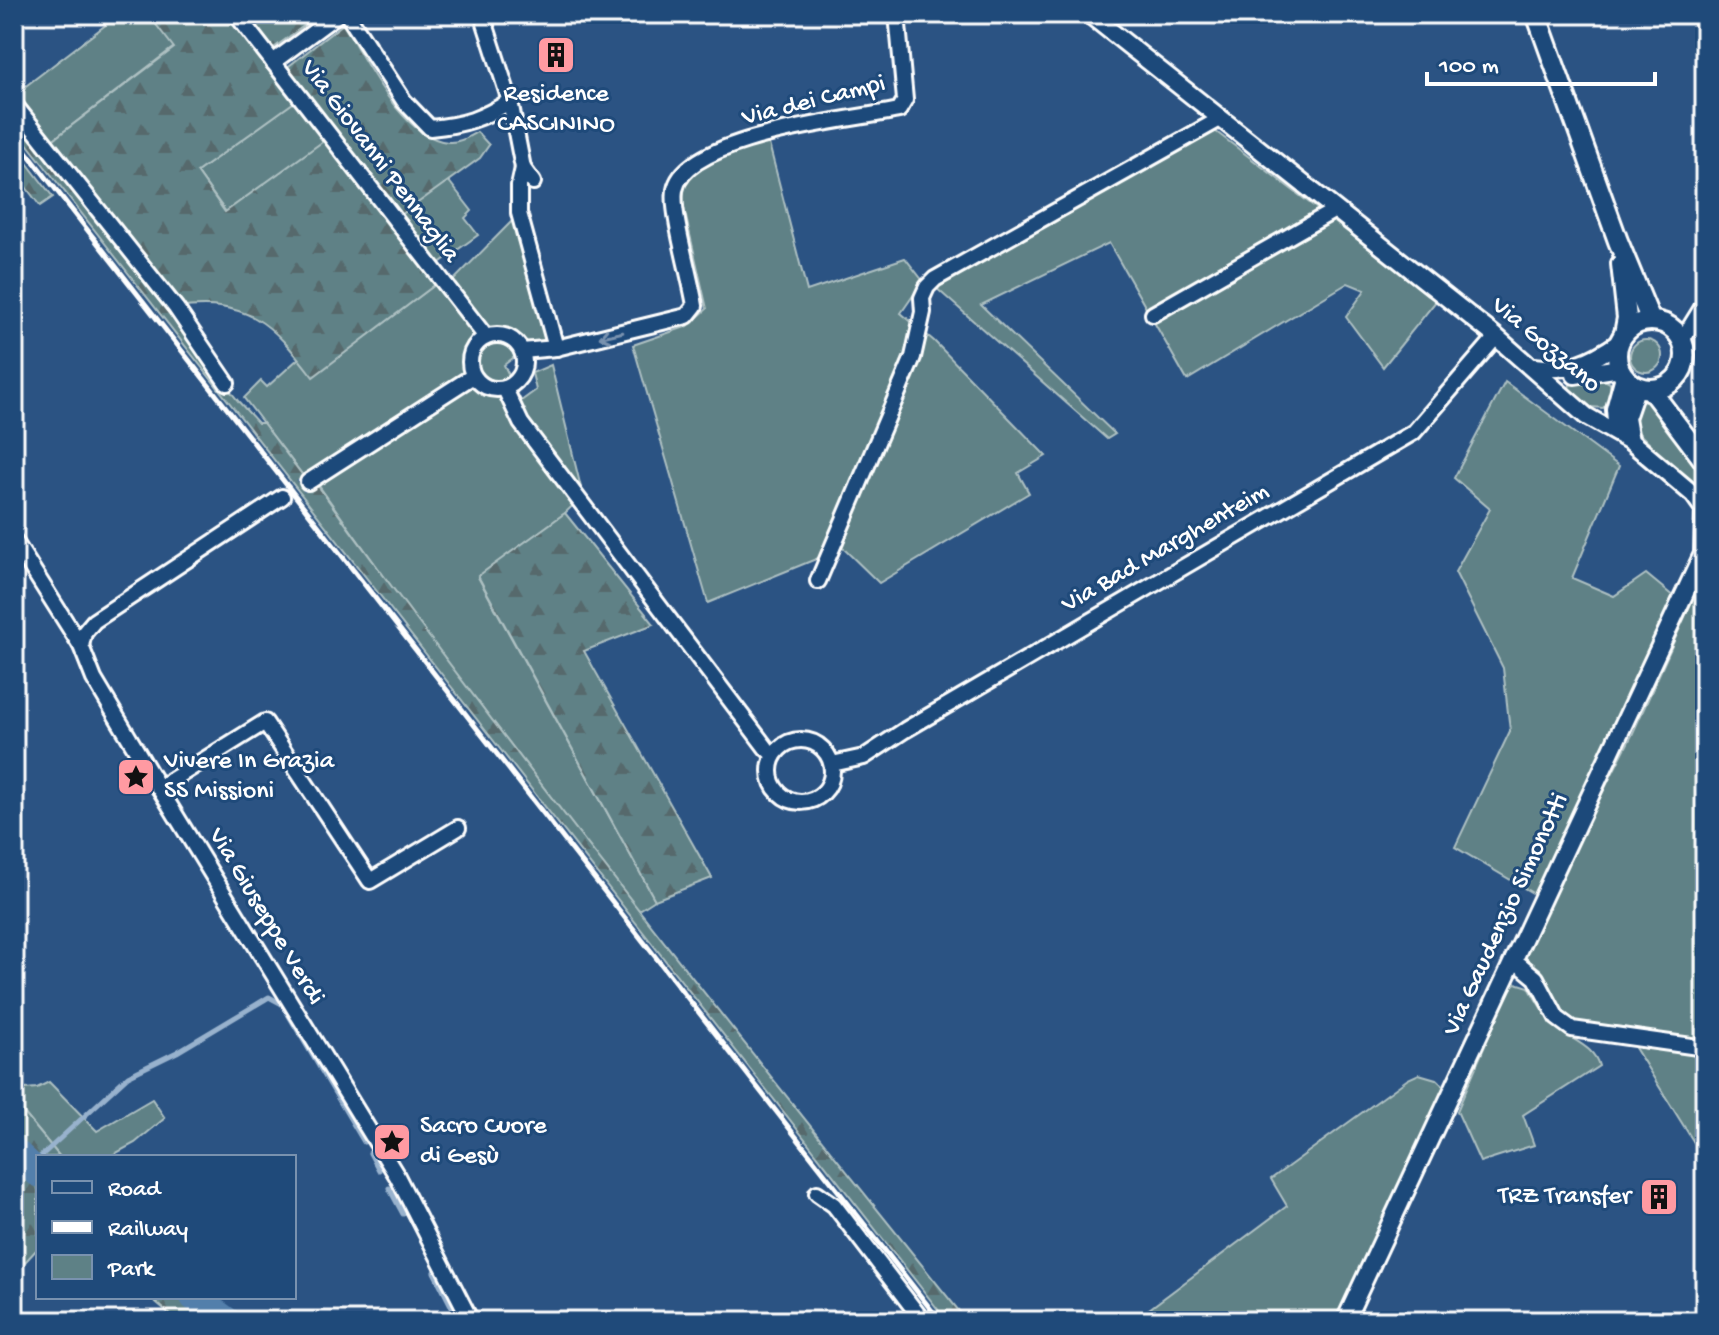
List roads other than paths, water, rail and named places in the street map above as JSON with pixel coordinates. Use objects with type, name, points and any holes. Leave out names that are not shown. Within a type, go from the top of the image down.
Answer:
[{"type":"main road","points":[[1536,14],[1618,241],[1651,321]]},
{"type":"main road","points":[[1618,241],[1627,318],[1617,360],[1705,462]]},
{"type":"main road","points":[[1622,338],[1641,323],[1651,321],[1669,326],[1682,340],[1685,349],[1684,367],[1667,386],[1633,380]]},
{"type":"main road","points":[[1674,381],[1680,415],[1691,443]]},
{"type":"street","name":"Via Giovanni Pennaglia","points":[[236,14],[486,337]]},
{"type":"street","points":[[273,62],[338,14]]},
{"type":"street","points":[[347,14],[404,101],[430,128],[456,126],[484,118],[510,101]]},
{"type":"street","points":[[482,14],[510,101],[523,168],[519,213],[556,348]]},
{"type":"street","name":"Via dei Campi","points":[[522,351],[556,348],[687,316],[695,306],[675,199],[675,189],[683,173],[699,160],[777,132],[899,110],[905,100],[897,14]]},
{"type":"street","name":"Via Gozzano","points":[[1089,14],[1496,337],[1586,416],[1624,437],[1694,495],[1704,509],[1705,528]]},
{"type":"street","points":[[14,104],[176,308],[227,383]]},
{"type":"street","points":[[818,581],[913,357],[923,312],[922,298],[927,287],[935,279],[1220,119]]},
{"type":"street","points":[[523,168],[533,182]]},
{"type":"street","points":[[1153,314],[1335,210]]},
{"type":"street","points":[[1682,340],[1705,303]]},
{"type":"street","points":[[486,337],[510,338],[522,351],[524,369],[520,378],[505,389],[487,388],[473,376],[470,368],[472,350],[486,337]]},
{"type":"street","name":"Via Bad Marghenteim","points":[[832,764],[864,757],[1414,432],[1496,337]]},
{"type":"street","points":[[1532,367],[1554,370],[1580,365],[1593,360],[1622,338]]},
{"type":"street","points":[[1532,367],[1549,376],[1633,380],[1615,409],[1624,437]]},
{"type":"street","points":[[310,480],[473,376]]},
{"type":"street","points":[[505,389],[521,423],[774,755]]},
{"type":"street","points":[[81,646],[84,633],[94,621],[282,497]]},
{"type":"street","name":"Via Gaudenzio Simonotti","points":[[1345,1321],[1704,554],[1705,528]]},
{"type":"street","name":"Via Giuseppe Verdi","points":[[14,540],[81,646],[94,679],[159,788],[397,1176],[471,1321]]},
{"type":"street","points":[[159,788],[265,722],[370,881],[458,828]]},
{"type":"street","points":[[801,740],[821,746],[832,764],[829,784],[824,792],[806,801],[796,801],[779,792],[770,774],[774,755],[781,747],[801,740]]},
{"type":"street","points":[[1513,959],[1536,978],[1557,1018],[1572,1029],[1705,1048]]},
{"type":"street","points":[[817,1193],[834,1205],[923,1321]]},
{"type":"waterway","points":[[42,1155],[128,1076],[177,1052],[269,997],[282,1004],[364,1142]]},
{"type":"waterway","points":[[14,1151],[36,1171]]},
{"type":"waterway","points":[[370,1153],[379,1170]]},
{"type":"waterway","points":[[30,1166],[36,1161]]},
{"type":"waterway","points":[[389,1188],[403,1214]]},
{"type":"waterway","points":[[434,1272],[459,1321]]},
{"type":"waterway","points":[[197,1299],[227,1321]]},
{"type":"tunnel","points":[[282,497],[308,482]]},
{"type":"railway","points":[[14,136],[940,1321]]},
{"type":"place","name":"Residence CASCININO","points":[[556,55]]},
{"type":"place","name":"Vivere In Grazia SS Missioni","points":[[136,777]]},
{"type":"place","name":"Sacro Cuore di Gesù","points":[[392,1142]]},
{"type":"place","name":"TRZ Transfer","points":[[1659,1197]]}]
